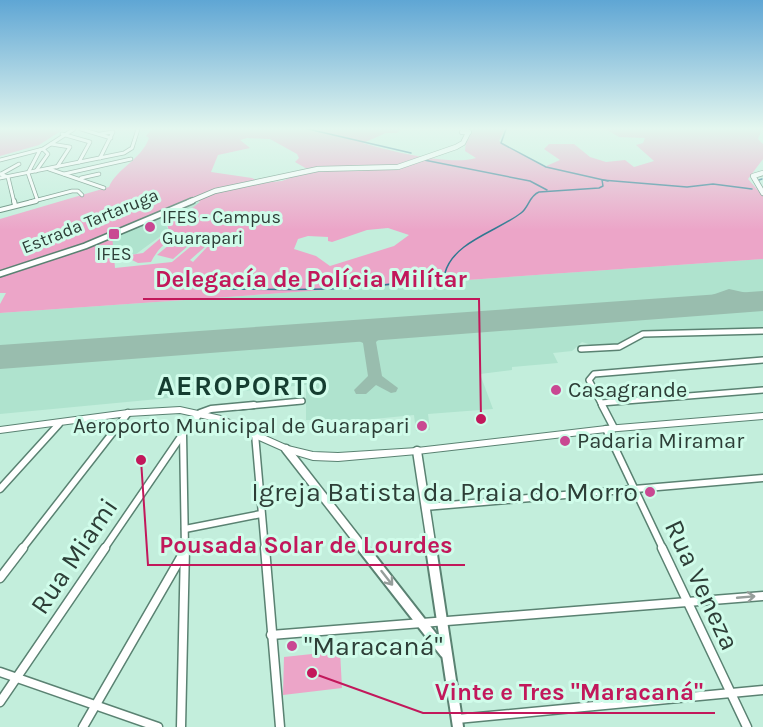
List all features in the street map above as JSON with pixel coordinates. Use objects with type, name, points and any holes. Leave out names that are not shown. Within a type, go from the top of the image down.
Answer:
[{"type":"main road","points":[[0,430],[168,410],[200,413],[255,434],[286,449],[313,456],[338,457],[417,451],[610,428],[763,416]]},
{"type":"street","points":[[35,163],[29,176],[37,200]]},
{"type":"street","points":[[29,176],[42,163]]},
{"type":"street","points":[[57,167],[60,163]]},
{"type":"street","points":[[0,176],[29,176],[75,163]]},
{"type":"street","points":[[64,174],[113,163]]},
{"type":"street","name":"Estrada Tartaruga","points":[[0,272],[66,250],[207,191],[312,167],[400,163]]},
{"type":"street","points":[[0,176],[19,164]]},
{"type":"street","points":[[36,171],[49,169],[104,188]]},
{"type":"street","points":[[79,178],[99,174]]},
{"type":"street","points":[[762,174],[753,176],[753,180],[763,193]]},
{"type":"street","points":[[9,177],[15,205]]},
{"type":"street","points":[[0,210],[74,190],[82,195]]},
{"type":"street","points":[[581,349],[619,347],[643,334],[763,331]]},
{"type":"street","name":"Rua Veneza","points":[[747,727],[634,489],[601,403],[589,380],[594,374],[763,360]]},
{"type":"street","points":[[601,403],[763,390]]},
{"type":"street","points":[[200,413],[211,409],[302,401]]},
{"type":"street","name":"Rua Miami","points":[[0,702],[183,434],[200,413]]},
{"type":"street","points":[[0,578],[128,414]]},
{"type":"street","points":[[0,489],[59,424]]},
{"type":"street","points":[[182,727],[185,550],[183,434]]},
{"type":"street","points":[[255,434],[280,727]]},
{"type":"street","points":[[286,449],[447,655]]},
{"type":"street","points":[[417,451],[457,723],[763,690]]},
{"type":"street","points":[[425,507],[763,478]]},
{"type":"street","points":[[185,529],[261,514]]},
{"type":"street","points":[[83,727],[185,550]]},
{"type":"street","points":[[271,635],[423,625],[763,596]]},
{"type":"street","points":[[0,672],[158,727]]},
{"type":"shaded area","points":[[130,163],[215,163],[211,172],[252,178],[262,183],[282,181],[309,170],[297,163],[537,163],[544,167],[553,163],[629,163],[634,167],[648,163],[760,163],[748,179],[763,196],[763,259],[0,313],[0,304],[6,293],[0,293],[0,219],[109,187]],"holes":[[[196,199],[200,202],[191,209],[193,210],[167,224],[169,231],[143,253],[124,256],[138,263],[151,262],[155,254],[173,239],[187,234],[203,235],[197,242],[209,245],[193,262],[190,260],[206,246],[195,243],[172,262],[115,268],[112,235]],[[388,228],[409,235],[394,246],[330,266],[316,256],[294,249],[298,239],[308,236],[328,237],[328,241],[332,242],[367,230]]]},
{"type":"shaded area","name":"IFES - Campus Guarapari","points":[[194,201],[200,202],[197,207],[165,224],[168,229],[136,254],[117,254],[111,245],[112,236]]},
{"type":"shaded area","points":[[182,234],[197,238],[173,259],[157,255]]},
{"type":"shaded area","points":[[763,259],[763,329],[637,333],[619,345],[601,348],[582,342],[572,351],[553,353],[558,363],[512,367],[512,370],[480,374],[493,409],[428,414],[430,430],[416,431],[414,415],[364,420],[306,420],[306,385],[0,414],[0,313]]},
{"type":"shaded area","points":[[340,651],[342,688],[283,695],[284,657]]},
{"type":"waterway","points":[[439,163],[530,181],[547,190]]},
{"type":"waterway","points":[[538,163],[546,167],[604,180]]},
{"type":"waterway","points":[[210,280],[216,289],[332,289],[389,284],[445,273],[450,262],[466,245],[521,213],[533,196],[539,192],[599,188],[603,186],[602,180],[604,180]]},
{"type":"waterway","points":[[604,180],[687,187],[713,184],[752,189]]},
{"type":"taxiway","points":[[693,306],[729,292],[743,296],[752,302]]},
{"type":"taxiway","points":[[369,341],[379,332],[395,328]]},
{"type":"taxiway","points":[[339,332],[356,334],[369,341]]},
{"type":"taxiway","points":[[369,341],[375,378]]},
{"type":"taxiway","points":[[361,390],[375,378]]},
{"type":"taxiway","points":[[375,378],[391,388]]},
{"type":"runway","points":[[0,357],[763,301]]},
{"type":"place","name":"IFES - Campus Guarapari","points":[[150,227]]},
{"type":"place","name":"IFES","points":[[114,234]]},
{"type":"place","name":"Casagrande","points":[[556,390]]},
{"type":"place","name":"Delegacía de Polícia Milítar","points":[[481,419]]},
{"type":"place","name":"Aeroporto Municipal de Guarapari","points":[[422,426]]},
{"type":"place","name":"Padaria Miramar","points":[[565,441]]},
{"type":"place","name":"Pousada Solar de Lourdes","points":[[141,460]]},
{"type":"place","name":"Igreja Batista da Praia do Morro","points":[[650,492]]},
{"type":"place","name":"\"Maracaná\"","points":[[292,646]]},
{"type":"place","name":"Vinte e Tres \"Maracaná\"","points":[[312,673]]},
{"type":"district","name":"AEROPORTO","points":[[243,385]]}]
